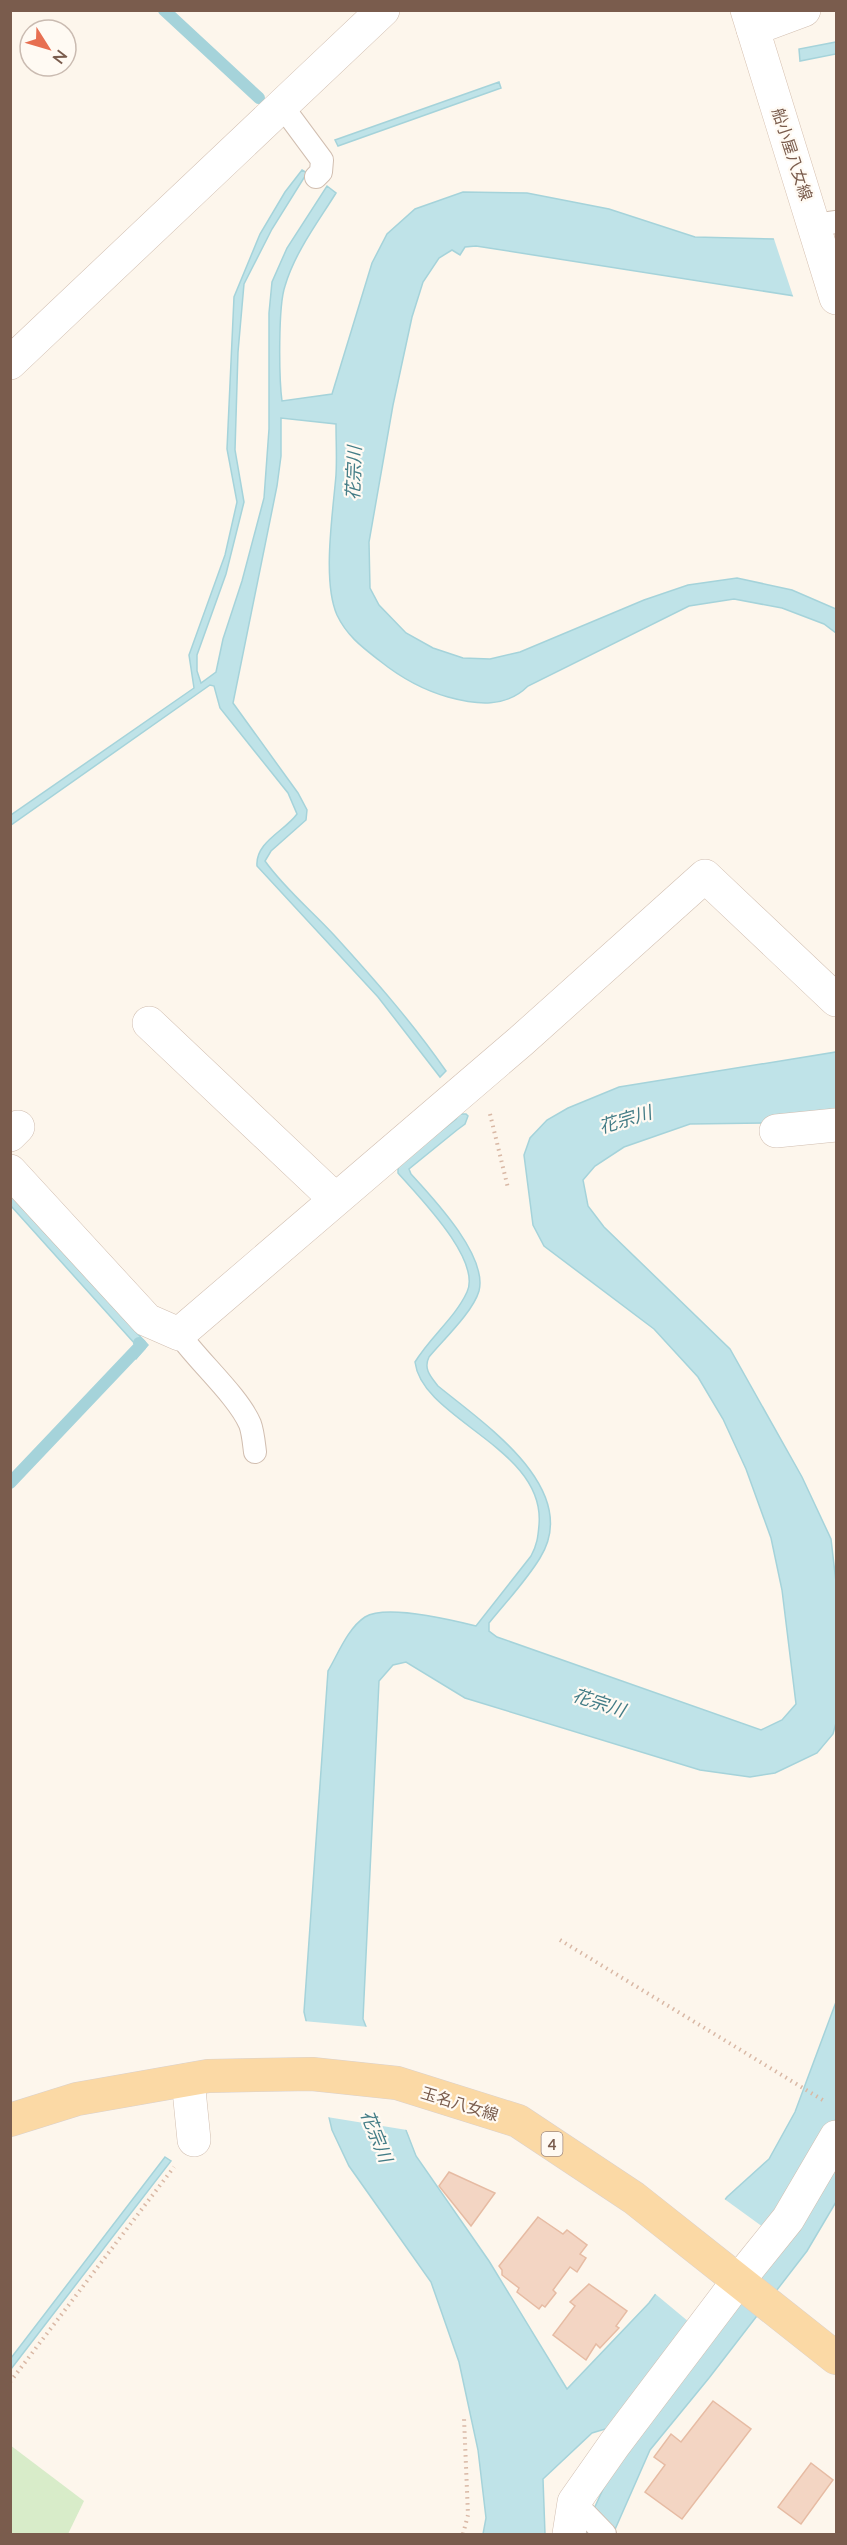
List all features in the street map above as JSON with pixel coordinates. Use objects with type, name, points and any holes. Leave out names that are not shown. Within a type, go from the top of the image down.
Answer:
[{"type":"main road","name":"玉名八女線","points":[[10,2120],[77,2099],[208,2076],[312,2074],[397,2084],[518,2121],[634,2198],[837,2358]]},
{"type":"street","points":[[10,363],[383,10]]},
{"type":"street","points":[[750,20],[804,10]]},
{"type":"street","name":"船小屋八女線","points":[[750,20],[823,226],[837,298]]},
{"type":"street","points":[[10,1171],[147,1320],[178,1335],[481,1075],[705,876],[837,1000]]},
{"type":"street","points":[[149,1023],[335,1199]]},
{"type":"street","points":[[776,1131],[837,1125]]},
{"type":"street","points":[[188,2080],[194,2140]]},
{"type":"street","points":[[569,2535],[574,2502],[738,2280],[788,2219],[837,2137]]},
{"type":"lane","points":[[282,106],[322,160],[321,172],[316,177]]},
{"type":"lane","points":[[178,1335],[228,1393],[250,1424],[255,1452]]},
{"type":"lane","points":[[574,2502],[604,2535]]},
{"type":"path","points":[[481,1075],[508,1188]]},
{"type":"path","points":[[560,1940],[827,2103]]},
{"type":"path","points":[[10,2382],[194,2140]]},
{"type":"path","points":[[463,2535],[468,2515],[464,2418]]},
{"type":"green space","points":[[10,2445],[84,2501],[68,2534],[11,2534]]},
{"type":"water","points":[[836,42],[836,54],[800,61],[799,49]]},
{"type":"water","points":[[499,82],[501,88],[338,146],[335,140]]},
{"type":"water","name":"花宗川","points":[[302,170],[307,173],[272,229],[244,284],[238,352],[235,450],[244,502],[226,574],[197,655],[197,671],[201,683],[216,672],[223,639],[242,581],[264,498],[269,429],[269,313],[272,282],[287,248],[327,186],[336,193],[301,249],[285,286],[281,309],[280,343],[282,401],[332,394],[372,263],[387,234],[415,209],[463,192],[527,193],[609,209],[695,237],[775,239],[801,297],[476,246],[465,247],[460,255],[452,250],[439,258],[423,282],[412,317],[393,405],[369,542],[370,588],[379,605],[406,633],[433,648],[463,658],[490,659],[520,652],[644,600],[688,585],[737,578],[792,590],[836,609],[836,633],[824,624],[782,608],[734,599],[689,606],[501,701],[470,702],[430,691],[396,672],[367,651],[350,635],[337,615],[330,584],[329,566],[336,475],[336,424],[281,418],[281,456],[277,486],[233,703],[298,793],[307,810],[306,820],[271,851],[265,861],[349,951],[406,1018],[446,1071],[440,1077],[378,997],[257,866],[261,850],[266,843],[297,814],[288,793],[220,708],[214,686],[210,685],[11,825],[11,815],[194,688],[189,655],[225,555],[237,502],[227,449],[234,297],[260,234],[285,192]]},
{"type":"water","name":"花宗川","points":[[836,1052],[836,1116],[771,1123],[690,1124],[624,1147],[595,1166],[583,1180],[588,1206],[604,1227],[730,1349],[802,1477],[831,1539],[836,1582],[836,1723],[833,1734],[817,1753],[775,1773],[750,1777],[700,1770],[465,1698],[406,1662],[393,1665],[379,1681],[363,2019],[416,2156],[489,2261],[567,2389],[649,2303],[727,2197],[769,2159],[795,2112],[836,2002],[836,2119],[775,2222],[610,2432],[605,2429],[592,2433],[543,2479],[545,2534],[483,2534],[486,2518],[478,2450],[459,2362],[431,2282],[349,2166],[332,2130],[304,2012],[328,1671],[353,1628],[365,1617],[375,1613],[419,1614],[476,1626],[531,1556],[536,1545],[539,1525],[536,1498],[524,1475],[505,1455],[438,1401],[423,1382],[415,1362],[462,1301],[467,1292],[469,1279],[457,1246],[433,1212],[398,1173],[398,1165],[456,1119],[459,1114],[468,1116],[465,1124],[409,1169],[457,1228],[475,1261],[480,1277],[479,1291],[471,1308],[429,1357],[427,1369],[438,1386],[501,1438],[522,1460],[538,1483],[549,1507],[550,1532],[540,1558],[489,1623],[489,1631],[497,1637],[761,1730],[782,1720],[796,1704],[782,1590],[771,1538],[746,1469],[723,1419],[698,1377],[654,1329],[544,1246],[533,1225],[524,1155],[530,1138],[547,1120],[568,1108],[619,1087]]},
{"type":"water","points":[[11,1196],[148,1345],[136,1359],[130,1353],[136,1345],[11,1206]]},
{"type":"water","points":[[165,2157],[171,2161],[11,2369],[11,2358]]},
{"type":"water","points":[[836,2162],[836,2202],[807,2251],[650,2450],[613,2534],[584,2534],[616,2461]]},
{"type":"pier","points":[[836,231],[836,297],[794,299],[773,236]]},
{"type":"pier","points":[[303,2021],[369,2027],[418,2154],[407,2130],[327,2117],[327,2122]]},
{"type":"pier","points":[[723,2198],[770,2232],[695,2327],[653,2292]]},
{"type":"building","points":[[449,2172],[495,2193],[471,2226],[439,2186]]},
{"type":"building","points":[[538,2217],[563,2234],[567,2230],[587,2245],[580,2254],[586,2258],[577,2272],[570,2267],[553,2290],[556,2293],[545,2307],[542,2305],[539,2309],[517,2292],[519,2288],[502,2275],[499,2266]]},
{"type":"building","points":[[589,2284],[627,2311],[616,2326],[619,2328],[600,2348],[596,2344],[586,2360],[553,2335],[575,2306],[570,2302]]},
{"type":"building","points":[[713,2401],[751,2429],[682,2519],[645,2492],[665,2465],[654,2457],[671,2434],[681,2442]]},
{"type":"building","points":[[811,2463],[833,2480],[801,2524],[778,2507]]},
{"type":"waterway","points":[[164,10],[259,98]]},
{"type":"waterway","points":[[10,1483],[141,1345],[139,1343]]}]
